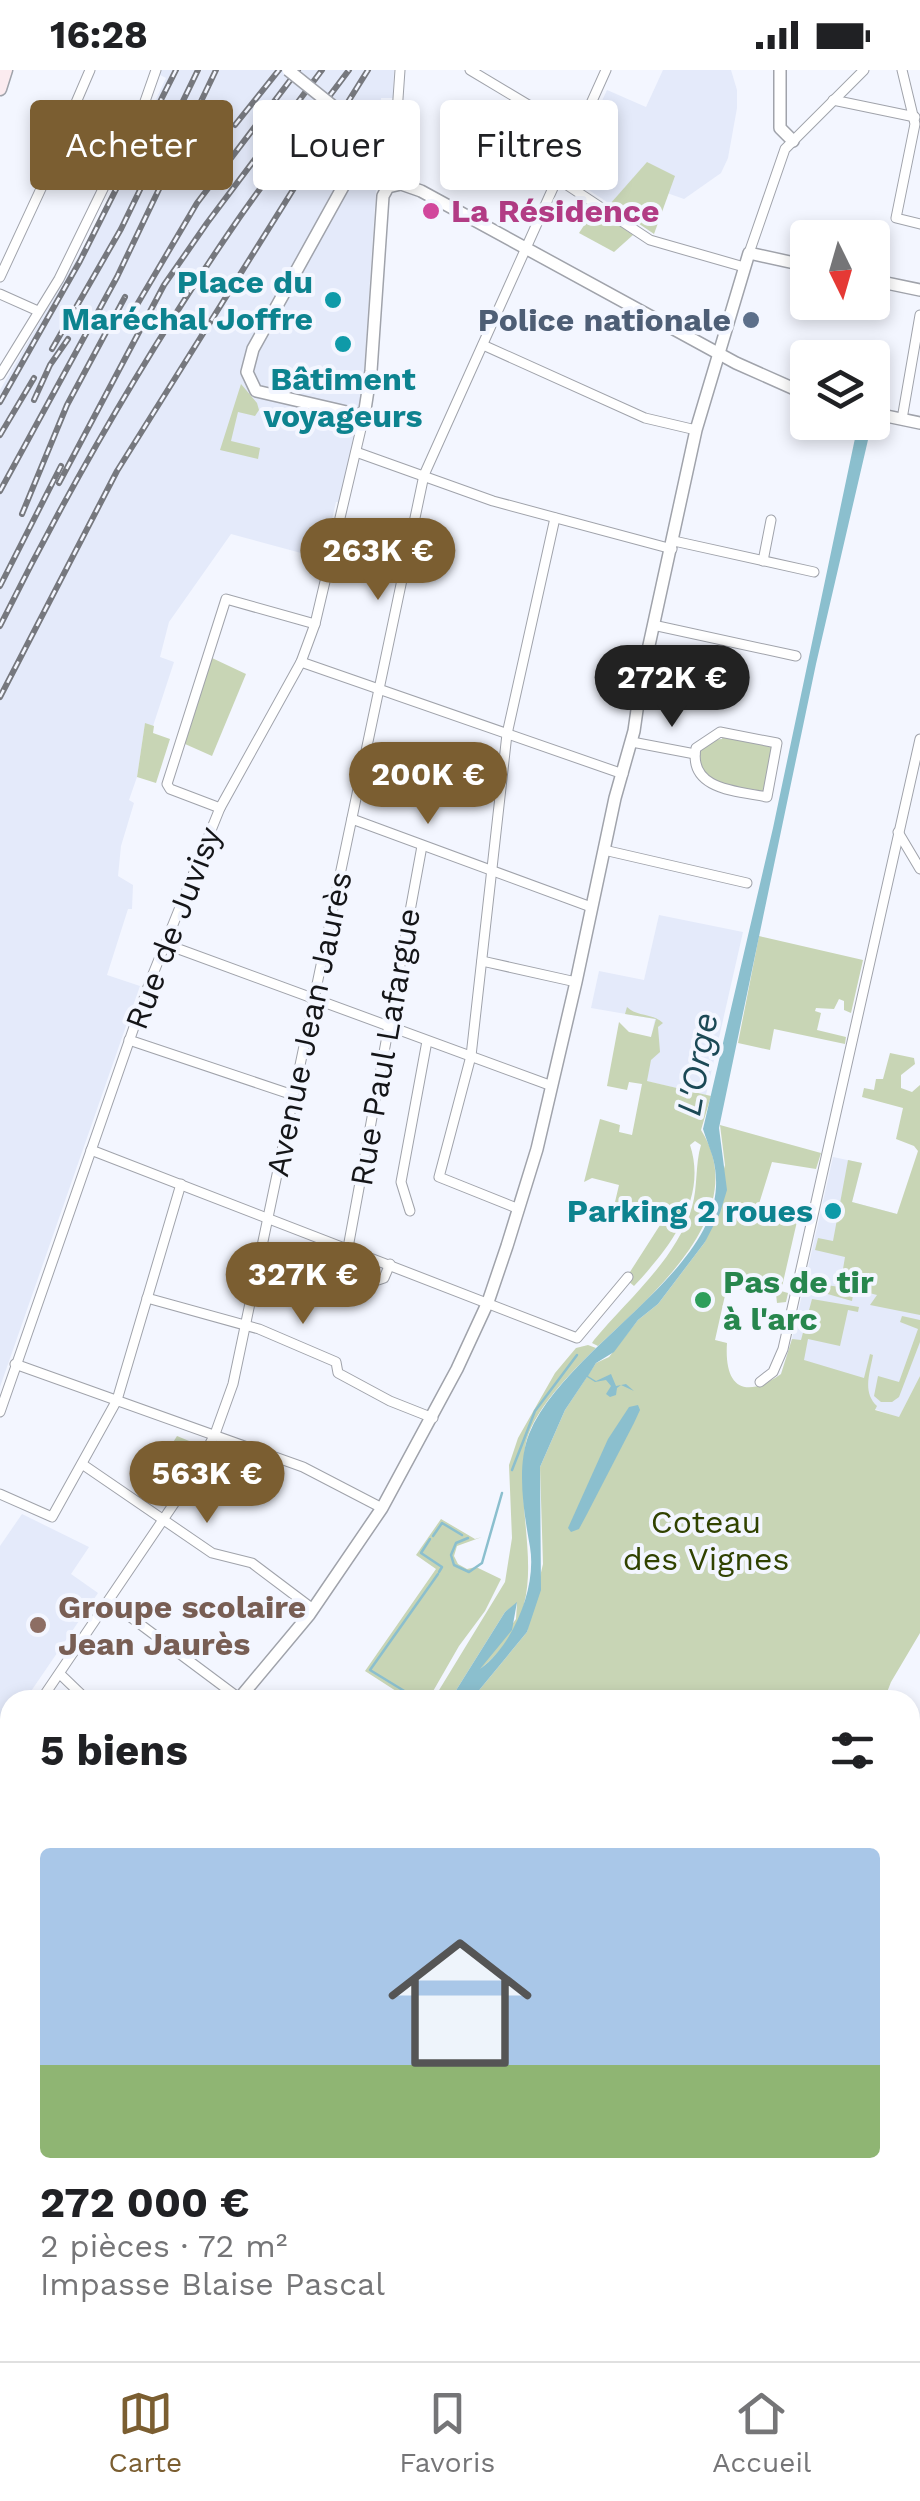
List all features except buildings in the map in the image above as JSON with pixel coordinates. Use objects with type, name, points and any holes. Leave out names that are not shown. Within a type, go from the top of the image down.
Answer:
[{"type":"main road","points":[[0,79],[6,70]]},
{"type":"main road","points":[[0,89],[6,70]]},
{"type":"street","points":[[0,277],[90,70]]},
{"type":"street","points":[[0,375],[60,279],[156,70]]},
{"type":"street","points":[[288,70],[359,127],[366,143],[253,349],[248,378],[252,387],[263,394],[364,416],[386,190]]},
{"type":"street","points":[[398,100],[400,70]]},
{"type":"street","points":[[470,70],[520,100]]},
{"type":"street","name":"Avenue Jean Jaurès","points":[[592,100],[606,70]]},
{"type":"street","points":[[780,70],[780,128],[792,141]]},
{"type":"street","points":[[246,1690],[313,1610],[382,1508],[433,1418],[488,1302],[519,1210],[552,1086],[632,742],[696,430],[718,352],[780,160],[792,141],[864,70]]},
{"type":"street","points":[[902,70],[915,118],[896,218],[920,224]]},
{"type":"street","points":[[833,100],[915,118]]},
{"type":"street","points":[[413,190],[790,388]]},
{"type":"street","name":"Avenue Jean Jaurès","points":[[49,1690],[164,1522],[215,1434],[233,1384],[424,478],[553,190]]},
{"type":"street","points":[[575,190],[650,240],[744,268]]},
{"type":"street","points":[[748,254],[790,262]]},
{"type":"street","points":[[890,284],[920,290]]},
{"type":"street","points":[[0,294],[38,312]]},
{"type":"street","points":[[902,420],[920,315]]},
{"type":"street","points":[[483,345],[646,418],[696,430]]},
{"type":"street","name":"Rue de Juvisy","points":[[0,1412],[165,944],[220,808],[301,662],[315,624],[364,416]]},
{"type":"street","points":[[890,417],[920,423]]},
{"type":"street","points":[[356,452],[493,502],[673,545],[814,572]]},
{"type":"street","points":[[519,1210],[439,1177],[471,1056],[508,734],[555,518]]},
{"type":"street","points":[[762,561],[771,520]]},
{"type":"street","points":[[220,808],[166,784],[226,599],[315,624]]},
{"type":"street","points":[[653,625],[796,656]]},
{"type":"street","points":[[301,662],[623,774]]},
{"type":"street","points":[[720,732],[778,743],[767,797],[711,785],[697,770],[694,754],[704,740],[720,732]]},
{"type":"street","points":[[760,1382],[773,1372],[784,1349],[920,739]]},
{"type":"street","points":[[632,742],[694,754]]},
{"type":"street","points":[[352,819],[591,906]]},
{"type":"street","points":[[898,832],[920,869]]},
{"type":"street","name":"Rue Paul Lafargue","points":[[348,1248],[422,846]]},
{"type":"street","points":[[604,850],[747,882]]},
{"type":"street","points":[[165,944],[552,1086]]},
{"type":"street","points":[[482,961],[576,982]]},
{"type":"street","points":[[129,1040],[294,1095]]},
{"type":"street","points":[[410,1211],[401,1182],[427,1041]]},
{"type":"street","points":[[91,1150],[577,1338],[628,1277]]},
{"type":"street","points":[[0,1494],[50,1518],[82,1464],[118,1400],[182,1184]]},
{"type":"street","points":[[348,1248],[347,1268],[380,1280],[390,1264]]},
{"type":"street","points":[[147,1298],[246,1326],[336,1362],[338,1373],[390,1402],[433,1418]]},
{"type":"street","points":[[15,1364],[303,1467],[382,1508]]},
{"type":"street","points":[[82,1464],[212,1553],[252,1562],[313,1610]]},
{"type":"street","points":[[109,1601],[226,1690]]},
{"type":"street","points":[[60,1674],[77,1690]]},
{"type":"shaded area","points":[[159,70],[394,70],[393,98],[253,100],[253,190],[376,190],[362,401],[323,559],[231,534],[169,622],[160,657],[174,662],[153,726],[145,724],[137,777],[129,800],[134,803],[121,846],[118,876],[133,885],[132,909],[128,909],[107,975],[140,986],[0,1387],[0,390],[112,190],[233,190],[233,100],[156,100],[166,78],[158,74]]},
{"type":"shaded area","points":[[663,70],[731,70],[737,108],[728,158],[721,173],[684,199],[667,193],[648,162],[610,204],[589,190],[618,190],[618,100],[602,100],[607,90],[646,107]]},
{"type":"shaded area","points":[[659,915],[743,932],[706,1095],[642,1080],[655,1019],[591,1008],[599,971],[644,980]]},
{"type":"shaded area","points":[[833,1157],[862,1163],[852,1202],[920,1220],[920,1376],[899,1418],[781,1374]]},
{"type":"shaded area","name":"Groupe scolaire Jean Jaurès","points":[[22,1514],[89,1547],[71,1574],[98,1593],[32,1690],[0,1690],[0,1546]]},
{"type":"green space","points":[[647,162],[675,176],[654,234],[610,204]]},
{"type":"green space","points":[[595,209],[633,235],[614,252],[579,233]]},
{"type":"green space","points":[[241,384],[259,410],[255,416],[238,412],[231,441],[260,448],[258,459],[220,450]]},
{"type":"green space","points":[[212,658],[246,674],[212,756],[185,744]]},
{"type":"green space","points":[[145,723],[154,726],[153,733],[170,739],[156,783],[137,777]]},
{"type":"green space","points":[[723,735],[773,747],[763,791],[714,784],[698,763],[705,745],[722,739]]},
{"type":"green space","points":[[759,936],[863,960],[851,1013],[844,1010],[844,1001],[839,999],[834,1009],[815,1011],[821,1013],[817,1030],[846,1037],[845,1044],[774,1029],[770,1050],[738,1043]]},
{"type":"green space","points":[[627,1007],[655,1018],[663,1023],[658,1027],[660,1052],[651,1060],[647,1081],[711,1096],[701,1130],[714,1161],[714,1191],[706,1221],[689,1250],[668,1277],[598,1346],[592,1343],[594,1340],[663,1262],[685,1226],[694,1199],[701,1145],[695,1141],[690,1145],[694,1185],[682,1222],[634,1286],[628,1275],[662,1222],[615,1202],[619,1185],[592,1178],[584,1182],[600,1119],[620,1125],[619,1132],[632,1135],[642,1084],[629,1082],[627,1090],[607,1086],[619,1022],[629,1032],[651,1037],[656,1019],[625,1014]]},
{"type":"green space","points":[[890,1053],[914,1058],[915,1064],[901,1075],[901,1088],[912,1092],[920,1085],[920,1315],[870,1305],[877,1295],[854,1289],[852,1301],[817,1291],[819,1284],[840,1287],[845,1257],[815,1250],[818,1238],[833,1241],[848,1160],[862,1163],[852,1202],[897,1214],[918,1151],[896,1139],[903,1108],[862,1097],[864,1088],[874,1090],[876,1079],[883,1079]]},
{"type":"green space","name":"Coteau des Vignes","points":[[720,1125],[821,1153],[816,1169],[772,1162],[758,1207],[798,1217],[781,1291],[788,1293],[786,1302],[777,1303],[776,1294],[738,1289],[739,1284],[728,1282],[715,1340],[727,1343],[733,1379],[739,1385],[757,1386],[781,1374],[792,1339],[801,1340],[812,1299],[859,1307],[858,1312],[848,1310],[840,1346],[808,1339],[804,1360],[864,1378],[870,1354],[873,1355],[868,1388],[877,1406],[875,1410],[899,1417],[920,1376],[920,1633],[888,1690],[479,1690],[527,1632],[543,1564],[540,1467],[565,1410],[596,1363],[609,1357],[638,1320],[658,1304],[705,1242],[725,1165]]},
{"type":"green space","points":[[902,1316],[920,1320],[920,1342],[899,1397],[881,1402],[874,1396],[878,1376],[899,1382],[918,1329],[900,1322]]},
{"type":"green space","points":[[576,1348],[596,1348],[543,1407],[525,1448],[528,1567],[519,1620],[503,1646],[478,1671],[516,1619],[517,1603],[505,1612],[456,1690],[439,1690],[505,1582],[512,1538],[509,1465],[518,1438],[555,1373]]},
{"type":"green space","points":[[177,1436],[199,1445],[163,1506],[142,1492]]},
{"type":"green space","points":[[441,1519],[475,1539],[482,1537],[457,1546],[454,1556],[458,1564],[467,1569],[476,1567],[501,1579],[434,1690],[394,1690],[365,1671],[436,1569],[416,1555]]},
{"type":"water","points":[[855,440],[868,440],[816,664],[719,1128],[727,1190],[705,1242],[658,1304],[638,1320],[614,1352],[596,1363],[588,1376],[596,1381],[611,1374],[616,1386],[621,1385],[616,1395],[610,1397],[606,1394],[611,1386],[606,1380],[595,1382],[587,1377],[565,1410],[540,1467],[541,1590],[527,1632],[479,1690],[456,1690],[505,1612],[517,1602],[512,1630],[480,1669],[503,1646],[512,1631],[520,1614],[526,1597],[531,1563],[522,1475],[529,1434],[572,1372],[664,1282],[690,1251],[708,1220],[716,1178],[703,1129],[773,828]]},
{"type":"water","points":[[638,1405],[640,1410],[634,1423],[586,1516],[579,1529],[571,1532],[568,1528],[608,1439],[629,1407]]},
{"type":"waterway","points":[[512,1470],[535,1411],[577,1355]]},
{"type":"waterway","points":[[468,1538],[456,1543],[451,1555],[454,1565],[469,1572],[482,1563],[502,1493]]},
{"type":"waterway","points":[[433,1536],[442,1523],[462,1535]]},
{"type":"waterway","points":[[430,1539],[421,1553],[442,1567],[439,1572]]},
{"type":"waterway","points":[[403,1690],[370,1670],[438,1574]]},
{"type":"railway","points":[[0,402],[80,261],[176,70]]},
{"type":"railway","points":[[52,349],[121,229],[198,70]]},
{"type":"railway","points":[[0,491],[117,277],[216,70]]},
{"type":"railway","points":[[235,125],[279,70]]},
{"type":"railway","points":[[125,325],[197,203],[298,70]]},
{"type":"railway","points":[[59,483],[164,285],[322,70]]},
{"type":"railway","points":[[0,626],[81,471],[171,321],[249,205],[349,70]]},
{"type":"railway","points":[[0,697],[117,471],[368,70]]},
{"type":"railway","points":[[22,514],[67,405],[125,297]]},
{"type":"railway","points":[[34,400],[50,365],[68,339]]},
{"type":"railway","points":[[0,435],[34,378]]},
{"type":"railway","points":[[0,586],[61,466]]},
{"type":"place","name":"La Résidence","points":[[431,211]]},
{"type":"place","name":"Place du Maréchal Joffre","points":[[333,300]]},
{"type":"place","name":"Police nationale","points":[[751,320]]},
{"type":"place","name":"Bâtiment voyageurs","points":[[343,344]]},
{"type":"place","name":"Parking 2 roues","points":[[833,1211]]},
{"type":"place","name":"Pas de tir à l'arc","points":[[703,1300]]},
{"type":"place","name":"Groupe scolaire Jean Jaurès","points":[[38,1625]]},
{"type":"water label","name":"L'Orge","points":[[697,1064]]}]
